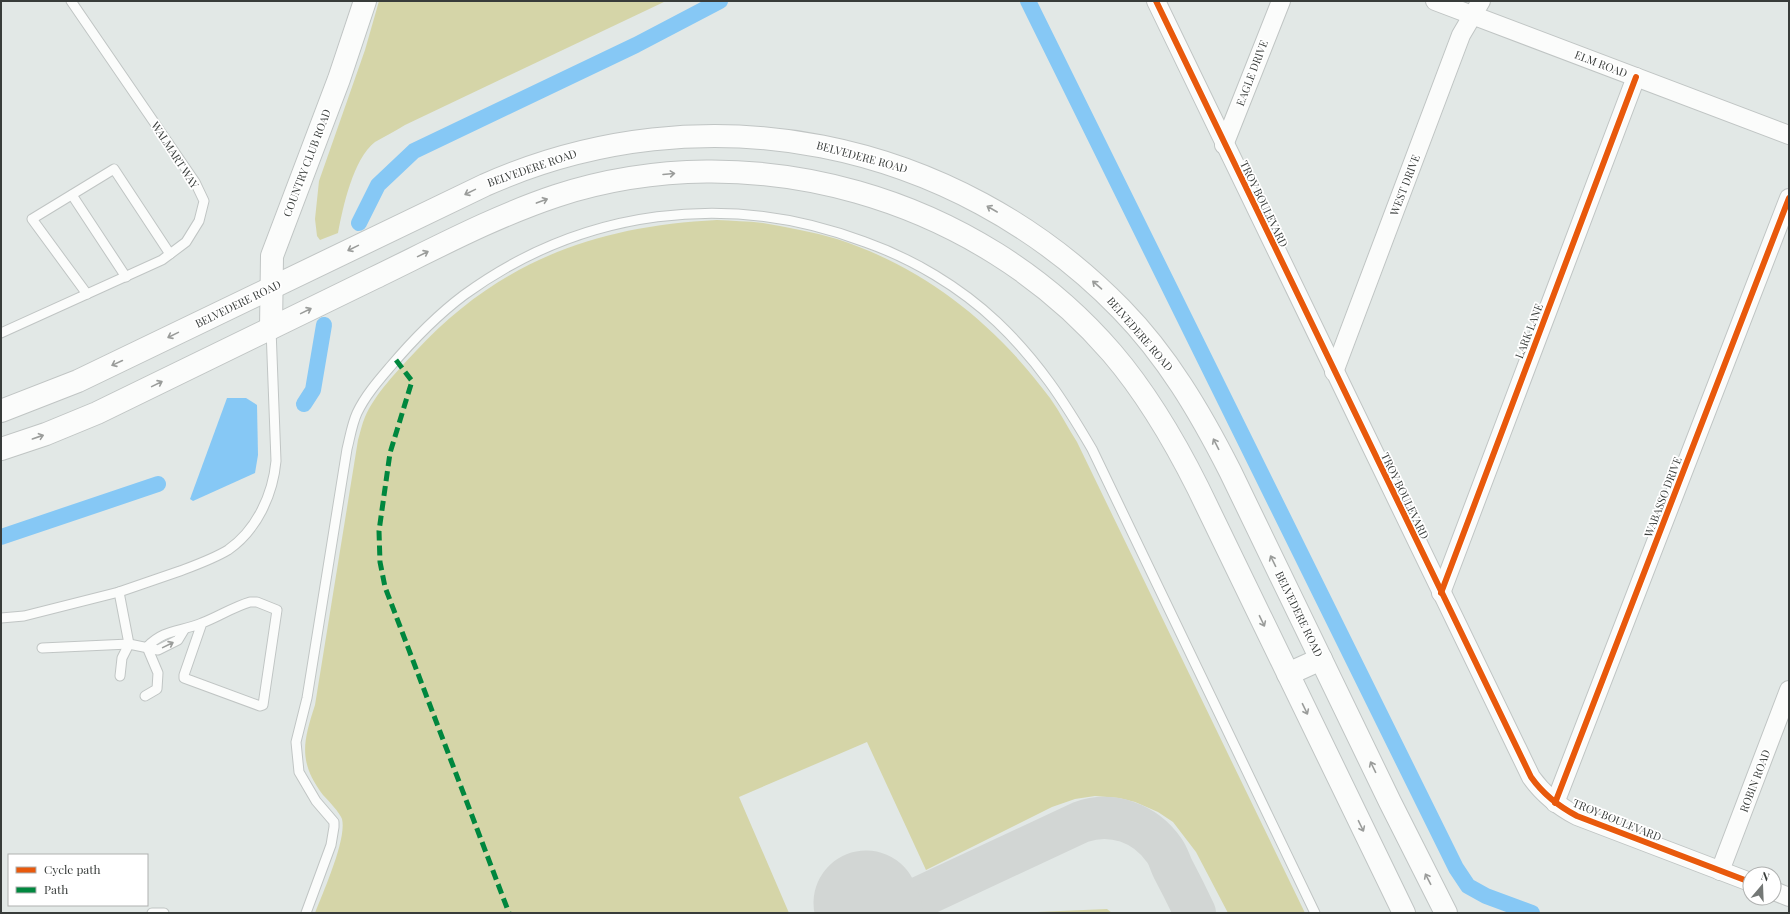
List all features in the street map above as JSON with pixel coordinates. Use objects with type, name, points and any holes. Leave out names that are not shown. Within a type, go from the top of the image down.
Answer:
[{"type":"main road","name":"COUNTRY CLUB ROAD","points":[[271,328],[272,256],[339,79],[365,1]]},
{"type":"main road","name":"BELVEDERE ROAD","points":[[1,411],[52,393],[78,381],[508,174],[561,156],[608,145],[671,137],[698,136],[752,137],[809,143],[888,162],[967,195],[1008,218],[1060,254],[1102,290],[1141,331],[1175,375],[1205,422],[1427,878],[1446,913]]},
{"type":"main road","points":[[1,449],[84,419],[508,214],[558,196],[592,186],[640,177],[668,174],[749,173],[801,179],[827,184],[880,199],[952,228],[1007,260],[1030,276],[1062,303],[1111,352],[1142,392],[1172,437],[1198,488],[1404,913]]},
{"type":"main road","points":[[1288,674],[1321,659]]},
{"type":"street","name":"TROY BOULEVARD","points":[[1156,1],[1224,145],[1525,766],[1538,787],[1555,803],[1576,816],[1742,879]]},
{"type":"street","name":"EAGLE DRIVE","points":[[1224,145],[1281,1]]},
{"type":"street","name":"ELM ROAD","points":[[1435,1],[1477,8],[1636,77],[1789,135]]},
{"type":"street","name":"WEST DRIVE","points":[[1334,372],[1461,35],[1477,8]]},
{"type":"street","name":"LARK LANE","points":[[1441,593],[1636,77]]},
{"type":"street","name":"WABASSO DRIVE","points":[[1555,803],[1789,198]]},
{"type":"street","name":"ROBIN ROAD","points":[[1720,871],[1789,690]]},
{"type":"lane","name":"WALMART WAY","points":[[1,333],[162,260],[186,242],[199,221],[204,201],[195,182],[71,1]]},
{"type":"lane","points":[[87,294],[32,219],[114,170],[170,254]]},
{"type":"lane","points":[[72,195],[126,277]]},
{"type":"lane","points":[[306,913],[331,845],[334,822],[316,801],[299,772],[296,742],[307,698],[347,449],[354,422],[362,404],[377,382],[422,330],[458,300],[484,281],[514,263],[558,242],[608,226],[658,216],[714,212],[747,214],[786,219],[843,233],[891,251],[928,271],[967,297],[996,321],[1044,373],[1067,406],[1092,450],[1315,913]]},
{"type":"lane","points":[[1,618],[24,616],[119,592],[219,555],[244,536],[264,505],[273,482],[276,461],[271,328]]},
{"type":"lane","points":[[119,592],[129,644],[122,658],[120,676]]},
{"type":"lane","points":[[42,648],[129,644],[158,650],[178,640],[184,630],[250,602],[257,602],[278,610],[263,705],[260,706],[184,678],[202,623]]},
{"type":"lane","points":[[146,696],[157,689],[158,673],[147,647]]},
{"type":"lane","points":[[152,913],[164,913]]},
{"type":"green space","points":[[379,1],[666,1],[405,125],[375,142],[367,150],[355,171],[346,197],[338,233],[320,240],[317,236],[315,219],[319,181],[365,50]]},
{"type":"green space","points":[[717,220],[763,223],[819,234],[869,251],[900,266],[929,283],[982,323],[1029,371],[1054,403],[1077,442],[1305,913],[1228,913],[1196,852],[1173,822],[1158,812],[1135,802],[1119,798],[1095,796],[1075,799],[1052,807],[926,870],[867,742],[739,797],[789,913],[315,913],[338,852],[343,828],[341,816],[323,795],[310,772],[306,762],[306,741],[315,705],[358,440],[369,408],[394,374],[447,320],[481,294],[516,272],[552,254],[590,240],[631,230]]},
{"type":"green space","points":[[1107,909],[1112,913],[1036,913],[1037,912]]},
{"type":"water","points":[[227,398],[246,398],[257,405],[258,455],[255,473],[193,501],[190,499]]},
{"type":"waterway","points":[[359,223],[378,185],[414,151],[636,45],[720,1]]},
{"type":"waterway","points":[[1028,1],[1456,868],[1468,886],[1486,896],[1532,913]]},
{"type":"waterway","points":[[304,404],[313,390],[324,325]]},
{"type":"waterway","points":[[1,537],[158,484]]},
{"type":"taxiway","points":[[886,913],[1081,822],[1104,818],[1116,819],[1138,826],[1156,841],[1167,854],[1195,913]]},
{"type":"runway","points":[[866,903],[870,913]]},
{"type":"marked path","points":[[396,360],[412,381],[390,453],[379,531],[380,562],[385,587],[509,913]]},
{"type":"cycle path","points":[[1156,1],[1531,777],[1551,799],[1577,816],[1742,879]]},
{"type":"cycle path","points":[[1441,593],[1636,77]]},
{"type":"cycle path","points":[[1555,803],[1789,198]]}]
